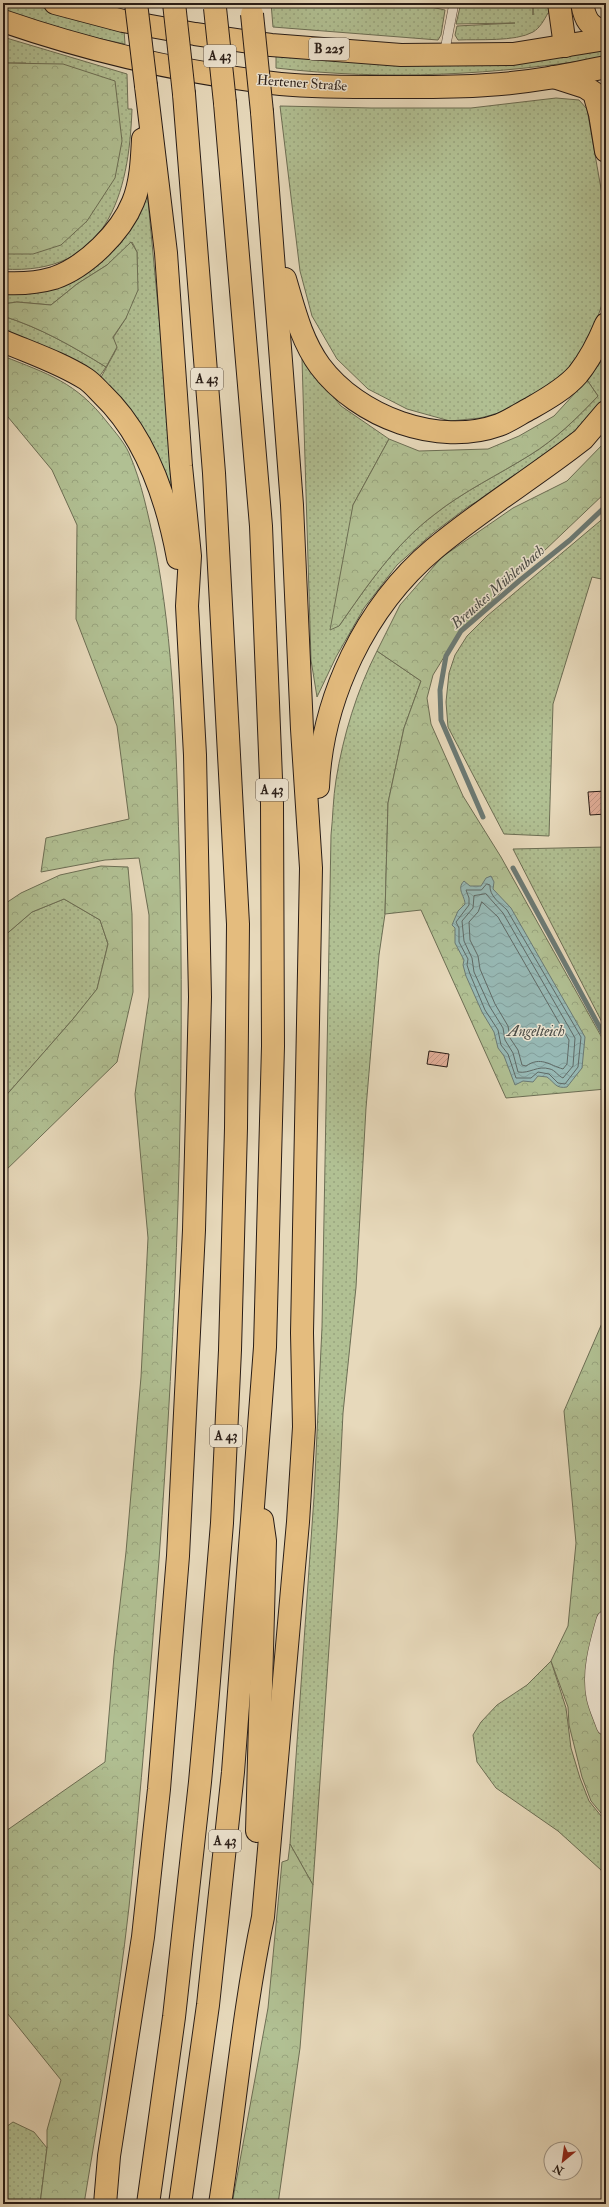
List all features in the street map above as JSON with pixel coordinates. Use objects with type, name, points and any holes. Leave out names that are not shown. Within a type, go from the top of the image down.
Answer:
[{"type":"main road","name":"B 225","points":[[55,3],[123,21],[195,34],[271,45],[401,55],[444,56],[513,54],[606,39]]},
{"type":"main road","points":[[105,2204],[109,2156],[144,1937],[159,1789],[178,1556],[194,1230],[200,997],[195,755],[187,606],[190,556],[181,466],[166,253],[136,3]]},
{"type":"main road","name":"A 43","points":[[148,2204],[174,2017],[207,1705],[222,1523],[230,1350],[236,1128],[238,924],[214,473],[184,94],[174,3]]},
{"type":"main road","points":[[559,3],[565,46]]},
{"type":"main road","points":[[582,3],[584,15],[593,28],[606,32]]},
{"type":"main road","name":"A 43","points":[[180,2204],[208,2005],[232,1780],[265,1347],[273,1046],[272,804],[260,526],[225,104],[214,5]]},
{"type":"main road","points":[[220,2204],[234,2115],[254,1961],[263,1917],[298,1522],[304,1427],[302,1333],[311,868],[302,729],[292,505],[272,218],[252,8]]},
{"type":"main road","name":"Hertener Straße","points":[[3,21],[36,33],[125,56],[192,71],[274,83],[412,88],[488,86],[606,68]]},
{"type":"main road","points":[[554,77],[585,87],[594,94],[600,114],[606,151]]},
{"type":"main road","points":[[3,283],[30,283],[56,277],[94,254],[117,230],[133,201],[139,179],[146,86]]},
{"type":"main road","points":[[272,218],[284,275],[300,329],[320,366],[339,387],[355,400],[377,413],[408,426],[458,432],[499,425],[546,400],[577,375],[599,341],[606,324]]},
{"type":"main road","points":[[3,341],[54,363],[88,380],[112,403],[137,439],[151,466],[173,534],[187,606]]},
{"type":"main road","points":[[311,868],[315,836],[319,758],[333,705],[356,646],[374,617],[397,586],[433,550],[480,512],[583,439],[606,412]]},
{"type":"main road","points":[[254,1961],[265,1541],[255,1477]]},
{"type":"street","points":[[606,1620],[598,1647],[595,1672],[596,1697],[606,1726]]},
{"type":"lane","points":[[444,56],[454,3]]},
{"type":"green space","points":[[3,3],[26,3],[124,30],[125,44],[87,36],[3,12]]},
{"type":"green space","points":[[271,3],[412,3],[445,10],[441,35],[438,40],[273,27]]},
{"type":"green space","points":[[461,3],[553,3],[554,13],[548,13],[538,28],[525,35],[507,39],[458,40],[455,35],[457,26],[515,23],[456,24]]},
{"type":"green space","points":[[3,37],[127,74],[128,109],[132,109],[130,141],[125,171],[117,199],[105,224],[89,244],[67,259],[38,268],[3,269],[3,254],[26,63],[3,63]]},
{"type":"green space","points":[[606,49],[606,57],[483,72],[400,75],[317,72],[276,68],[276,54],[393,64],[482,65],[518,62]]},
{"type":"green space","points":[[3,63],[63,64],[115,81],[122,141],[115,178],[87,221],[61,245],[33,254],[3,254]]},
{"type":"green space","points":[[556,98],[579,100],[587,109],[606,217],[606,293],[589,342],[575,364],[558,381],[518,408],[480,418],[450,421],[407,409],[368,389],[337,359],[312,316],[300,271],[280,106],[471,108]]},
{"type":"green space","points":[[147,190],[163,359],[172,495],[99,381],[117,348],[113,338],[126,318],[137,267],[137,252],[132,242],[107,265],[77,284],[51,305],[17,302],[3,304],[3,291],[86,272],[106,257],[125,236]]},
{"type":"green space","points":[[131,242],[137,252],[138,290],[126,318],[113,337],[117,347],[106,367],[56,338],[3,316],[3,304],[17,302],[51,305],[77,284],[107,265]]},
{"type":"green space","points":[[3,316],[56,338],[106,367],[97,380],[3,330]]},
{"type":"green space","points":[[606,355],[606,399],[576,437],[517,480],[469,506],[433,533],[397,565],[364,608],[336,657],[317,697],[311,660],[302,359],[341,406],[389,439],[353,505],[339,626],[382,566],[421,526],[446,506],[481,483],[540,449],[566,428],[598,396],[587,380]]},
{"type":"green space","points":[[3,356],[48,374],[84,397],[119,437],[129,453],[138,476],[155,546],[170,657],[175,732],[181,935],[180,1114],[175,1292],[165,1471],[149,1690],[125,1944],[84,2204],[40,2204],[47,2148],[47,2130],[61,2080],[3,2008],[3,1833],[105,1762],[114,1656],[126,1552],[141,1377],[148,1238],[135,1094],[149,997],[149,915],[139,858],[105,860],[41,872],[46,838],[129,819],[117,726],[76,619],[77,525],[52,470],[3,411]]},
{"type":"green space","points":[[587,380],[598,396],[574,420],[540,449],[481,483],[446,506],[421,526],[382,566],[339,626],[330,630],[353,505],[389,439],[419,451],[488,449],[519,436],[554,416]]},
{"type":"green space","points":[[606,441],[606,492],[460,631],[433,675],[427,698],[431,724],[463,796],[501,857],[606,1045],[606,1089],[506,1098],[421,910],[385,914],[388,803],[404,728],[421,681],[377,651],[400,605],[442,557],[513,508],[567,481]]},
{"type":"green space","points":[[606,516],[606,580],[592,577],[553,704],[549,836],[504,834],[448,727],[446,702],[449,673],[455,655],[467,636],[487,616]]},
{"type":"green space","points":[[377,651],[421,681],[404,728],[388,803],[385,914],[379,955],[366,1108],[356,1287],[343,1413],[338,1514],[313,1885],[290,1844],[314,1497],[322,1327],[331,835],[335,787],[347,730],[363,681]]},
{"type":"green space","points":[[606,847],[606,1030],[513,849]]},
{"type":"green space","points":[[101,866],[128,867],[132,914],[133,992],[117,1062],[3,1173],[3,1099],[73,1019],[97,989],[108,944],[100,920],[64,899],[32,912],[3,937],[3,905],[21,893],[60,875]]},
{"type":"green space","points":[[64,899],[100,920],[108,944],[97,989],[73,1019],[3,1099],[3,937],[32,912]]},
{"type":"green space","points":[[606,1314],[606,1819],[591,1801],[582,1777],[569,1725],[568,1707],[551,1661],[568,1626],[576,1543],[564,1411]]},
{"type":"green space","points":[[551,1661],[566,1708],[571,1748],[580,1778],[589,1801],[606,1822],[606,1878],[601,1870],[558,1831],[496,1788],[477,1762],[473,1735],[481,1722],[497,1705],[527,1685]]},
{"type":"green space","points":[[290,1844],[313,1885],[300,2048],[278,2204],[232,2204],[268,2008],[282,1862],[288,1860]]},
{"type":"green space","points":[[13,2122],[34,2132],[47,2148],[40,2204],[3,2204],[3,2129]]},
{"type":"water","name":"Angelteich","points":[[491,876],[494,882],[493,889],[511,908],[585,1037],[582,1068],[567,1087],[560,1087],[547,1077],[538,1076],[533,1082],[523,1081],[515,1085],[504,1056],[498,1048],[494,1032],[482,1012],[466,976],[463,965],[464,960],[455,943],[455,928],[452,925],[458,911],[465,904],[461,887],[464,881],[470,886],[481,886],[486,878]]},
{"type":"building","points":[[605,791],[606,814],[590,815],[588,792]]},
{"type":"building","points":[[429,1051],[449,1054],[447,1067],[427,1064]]},
{"type":"waterway","name":"Breuskes Mühlenbach","points":[[483,817],[441,720],[440,690],[446,656],[461,631],[519,581],[570,540],[606,506]]},
{"type":"waterway","name":"Breuskes Mühlenbach","points":[[513,868],[606,1039]]}]
